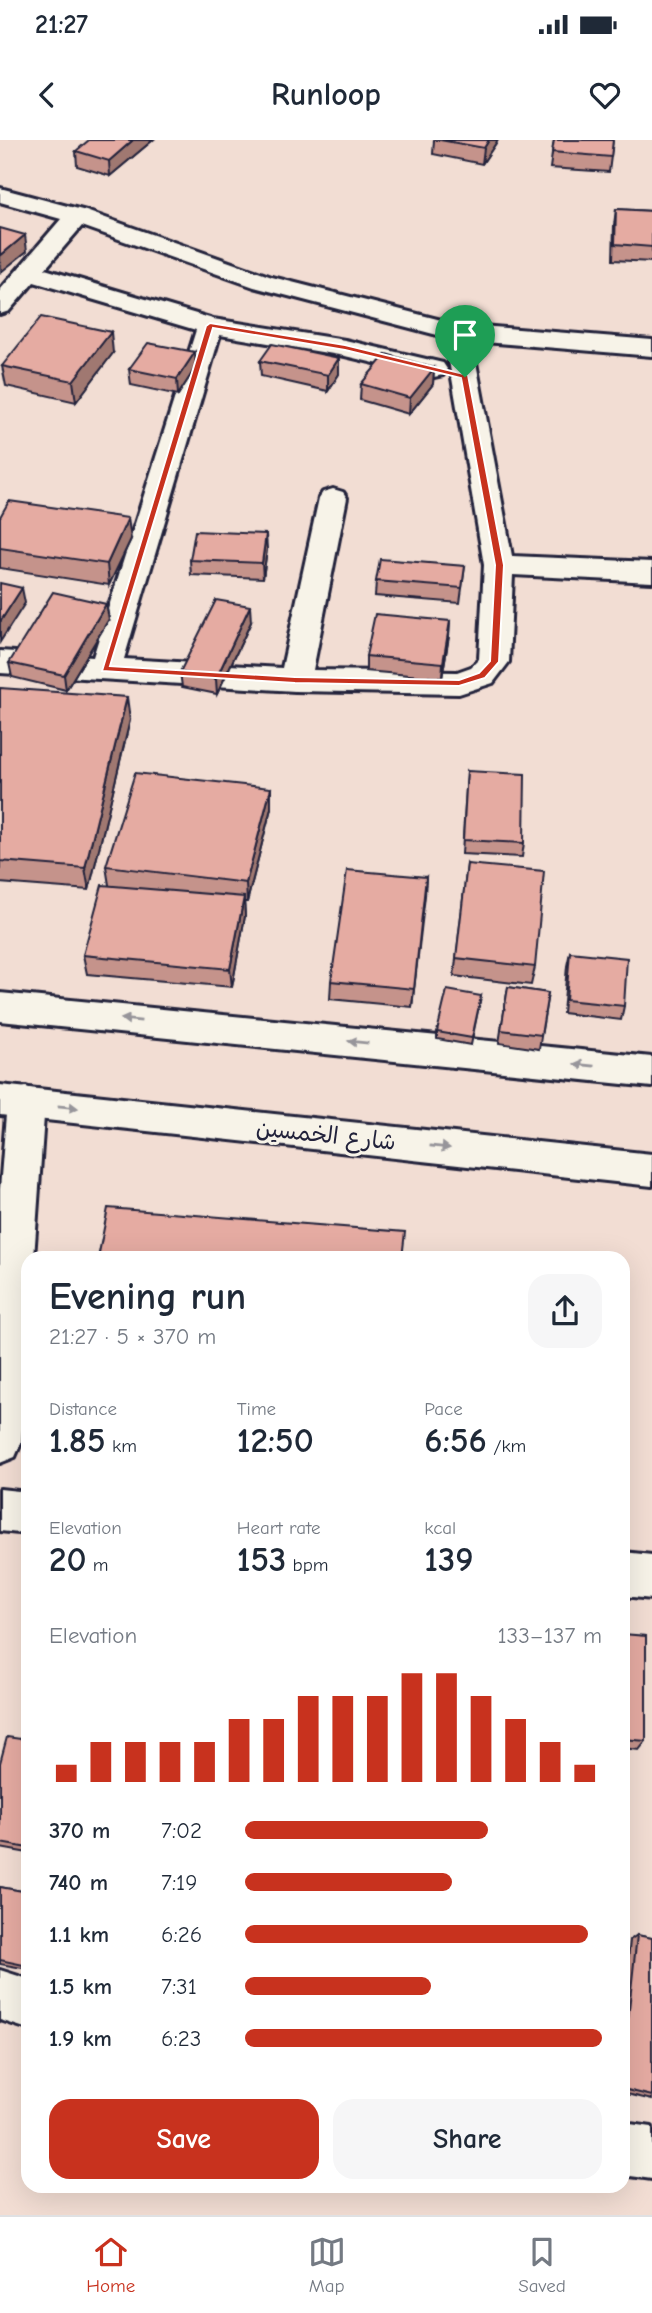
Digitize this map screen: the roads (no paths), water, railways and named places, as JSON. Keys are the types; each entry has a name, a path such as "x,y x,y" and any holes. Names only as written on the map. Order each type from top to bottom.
{"street":[{"path":"0,195 77,216 263,282 457,332 652,348"},
{"path":"0,306 77,216"},
{"path":"28,272 210,326 345,348 465,377"},
{"path":"105,669 210,326"},
{"path":"0,662 295,680 459,683 482,676 494,662 499,565 457,332"},
{"path":"295,680 333,498"},
{"path":"499,565 652,572"},
{"path":"0,1007 652,1072"},
{"path":"0,1443 13,1101"},
{"name":"شارع الخمسين","path":"13,1101 652,1170"},
{"path":"0,1510 21,1512"},
{"path":"630,1575 652,1577"},
{"path":"0,1995 21,2002"},
{"path":"630,2150 652,2153"}]}
